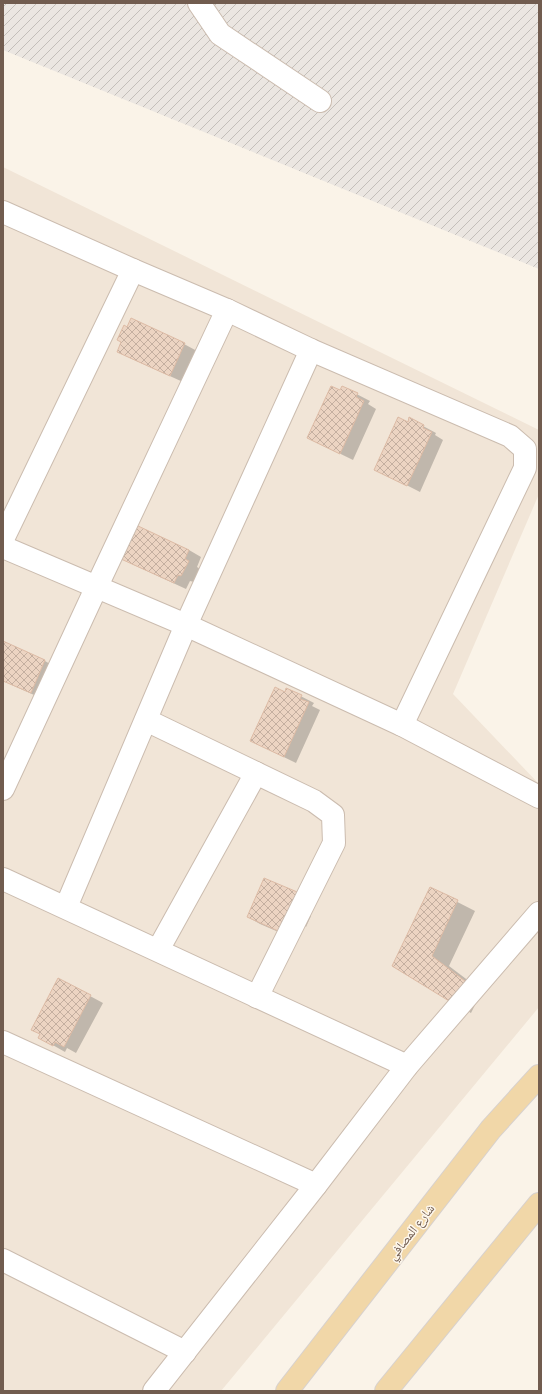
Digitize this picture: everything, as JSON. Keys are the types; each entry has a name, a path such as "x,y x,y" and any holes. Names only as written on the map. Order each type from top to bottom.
{"main road":[{"name":"شارع المصافي","path":"287,1391 491,1129 539,1076"},
{"path":"386,1391 539,1204"}],"street":[{"path":"199,3 220,34 320,100"},
{"path":"3,212 227,310 311,350 510,436 525,449 525,468 402,725"},
{"path":"3,539 133,270"},
{"path":"3,789 227,310"},
{"path":"66,907 186,625 311,350"},
{"path":"3,547 186,625 402,725 539,797"},
{"path":"146,720 314,801 333,815 334,843 257,997"},
{"path":"158,950 256,773"},
{"path":"3,878 407,1066"},
{"path":"154,1391 316,1185 407,1066 539,913"},
{"path":"3,1042 316,1185"},
{"path":"3,1260 185,1352"}],"shaded area":[{"path":"3,3 539,3 539,269 3,50"},
{"path":"3,167 539,430 539,494 453,694 539,784 539,1007 221,1391 3,1391"}],"building":[{"path":"131,318 185,343 170,376 117,352 121,342 117,340 124,325 127,327"},
{"path":"331,386 340,390 342,386 358,393 356,397 364,401 340,454 307,438"},
{"path":"398,417 408,422 409,417 424,425 423,428 432,432 407,486 374,470"},
{"path":"136,525 189,550 185,559 189,561 181,576 178,575 174,583 121,559"},
{"path":"3,641 45,660 31,693 3,681"},
{"path":"275,687 285,692 286,688 302,695 300,699 309,702 284,757 250,741"},
{"path":"264,878 302,894 285,934 247,917"},
{"path":"430,887 458,900 432,956 465,981 454,1004 392,966"},
{"path":"58,978 91,995 64,1047 55,1042 53,1046 38,1038 40,1034 31,1030"}]}
